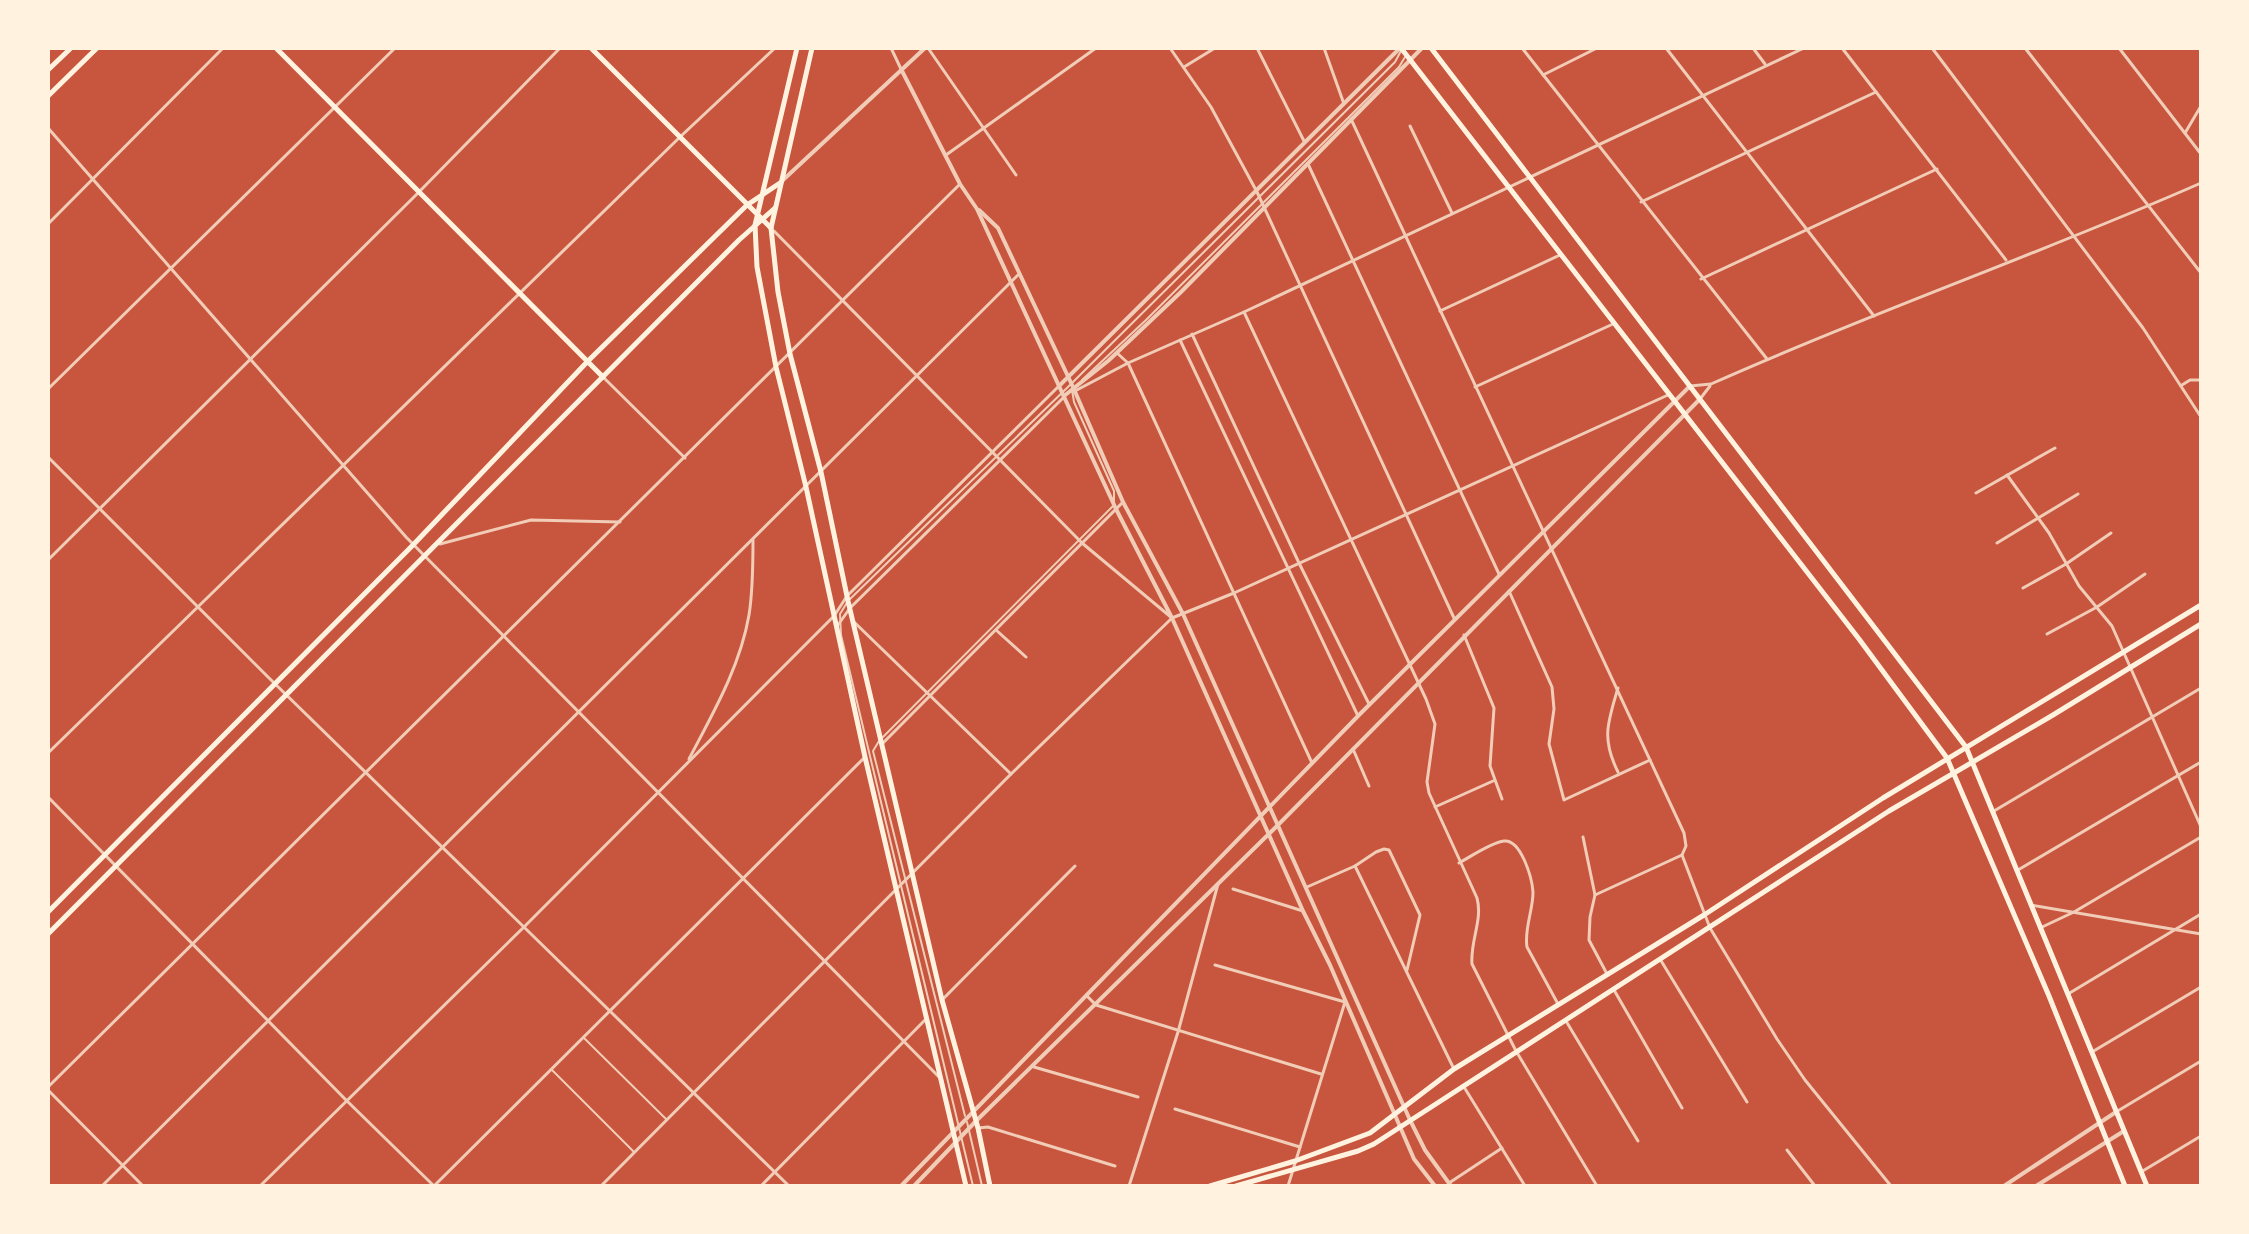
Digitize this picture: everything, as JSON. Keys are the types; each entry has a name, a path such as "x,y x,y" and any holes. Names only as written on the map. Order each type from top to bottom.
{"main road":[{"path":"48,70 71,48"},
{"path":"48,96 97,48"},
{"path":"276,48 603,377"},
{"path":"591,48 771,228"},
{"path":"48,934 755,225 797,48"},
{"path":"812,48 771,228 772,254 790,354 821,472 942,1000 977,1124 990,1186"},
{"path":"1431,48 1966,747 2147,1186"},
{"path":"1404,51 1947,758 2125,1186"},
{"path":"48,912 276,685 588,361 747,205 780,183"},
{"path":"759,217 775,208"},
{"path":"755,225 757,267 776,367 838,625 925,1020 966,1186"},
{"path":"1210,1186 1364,1137 1396,1116 1454,1069 1704,915 1817,839 1947,758 2201,605"},
{"path":"1236,1186 1358,1151 1400,1127 1889,811 2201,624"}],"street":[{"path":"48,224 223,48"},
{"path":"48,389 395,48"},
{"path":"48,560 560,48"},
{"path":"48,753 775,48"},
{"path":"891,48 960,184 977,209 1115,507 1172,618 1414,1159 1435,1186"},
{"path":"780,183 926,48 1016,175"},
{"path":"946,155 1096,48"},
{"path":"1170,48 1226,132 1264,206 1454,618"},
{"path":"1184,67 1215,48"},
{"path":"1257,48 1305,143"},
{"path":"1324,48 1344,104"},
{"path":"260,1186 834,616 998,458 1062,393 1068,377 1258,195 1344,104 1404,51 1422,48"},
{"path":"1522,48 1767,359"},
{"path":"1542,75 1597,48"},
{"path":"1666,48 1874,316"},
{"path":"1753,48 1766,66"},
{"path":"838,625 849,602 993,453 1062,393 1244,312 1804,48"},
{"path":"1842,48 2007,261"},
{"path":"1932,48 2076,237 2201,417"},
{"path":"2025,48 2201,273"},
{"path":"2119,48 2201,154"},
{"path":"1073,389 1117,353 1308,164 1351,119 1404,51"},
{"path":"1641,202 1876,92"},
{"path":"2185,133 2201,106"},
{"path":"1351,119 1686,839 1682,855 1710,928 1801,1074 1891,1186"},
{"path":"1410,126 1452,213"},
{"path":"48,128 413,545 939,1077"},
{"path":"1308,164 1499,574"},
{"path":"1701,279 1937,169"},
{"path":"901,1186 1369,704 1690,386 1711,384 2007,261 2076,237 2201,183"},
{"path":"143,1186 48,1088 960,184"},
{"path":"977,209 998,228 1123,502 1183,614 1425,1150 1450,1184 1502,1148"},
{"path":"771,228 1081,542 1172,618"},
{"path":"1439,311 1560,255"},
{"path":"102,1186 1018,275"},
{"path":"1244,312 1435,724 1427,782 1434,807 1480,908 1471,950 1472,964 1516,1051 1597,1186"},
{"path":"1474,387 1613,324"},
{"path":"1192,334 1369,704"},
{"path":"1180,340 1358,716"},
{"path":"1117,353 1128,363 1312,763"},
{"path":"603,377 685,458"},
{"path":"2181,385 2190,380 2201,380"},
{"path":"914,1186 1278,825 1550,547 1700,399 1711,384"},
{"path":"601,1186 1011,774 1172,618 1234,593 1668,395"},
{"path":"1976,493 2055,448"},
{"path":"48,457 197,608 789,1186"},
{"path":"2007,475 2039,519 2079,586 2112,626 2201,827"},
{"path":"1997,543 2078,494"},
{"path":"881,742 1123,502"},
{"path":"436,545 531,520 620,522"},
{"path":"2023,588 2066,564 2111,533"},
{"path":"687,763 721,699 740,650 752,587 753,540"},
{"path":"2047,634 2097,607 2145,574"},
{"path":"1508,590 1552,687 1554,709 1549,744 1564,800 1650,760"},
{"path":"853,621 1011,774"},
{"path":"995,630 1026,657"},
{"path":"1464,635 1494,708 1490,766 1502,799"},
{"path":"1618,688 1606,742 1619,774"},
{"path":"1994,811 2201,688"},
{"path":"1353,749 1369,786"},
{"path":"48,797 434,1186 865,757"},
{"path":"2017,871 2201,762"},
{"path":"1434,807 1493,781"},
{"path":"1583,837 1595,895 1589,940 1607,974"},
{"path":"2040,928 2074,912 2201,837"},
{"path":"1459,863 1502,841 1511,842 1518,848 1533,892 1525,939 1527,947 1558,1004"},
{"path":"1307,887 1355,866 1376,852 1389,850 1420,915 1407,970"},
{"path":"1595,895 1682,855"},
{"path":"942,1000 1075,866"},
{"path":"1355,866 1454,1069"},
{"path":"1129,1186 1178,1032 1218,884"},
{"path":"1233,889 1303,911"},
{"path":"2030,905 2201,934"},
{"path":"2068,994 2201,914"},
{"path":"1660,959 1747,1102"},
{"path":"1215,965 1345,1002"},
{"path":"2092,1052 2201,987"},
{"path":"1613,989 1682,1108"},
{"path":"1086,996 1096,1005 1321,1074"},
{"path":"1288,1186 1345,1002"},
{"path":"761,1186 925,1020"},
{"path":"1565,1020 1638,1141"},
{"path":"2004,1186 2099,1122 2201,1061"},
{"path":"1034,1067 1138,1097"},
{"path":"1463,1085 1525,1186"},
{"path":"1175,1109 1300,1147"},
{"path":"977,1124 1115,1166"},
{"path":"2036,1186 2124,1131"},
{"path":"2141,1172 2201,1136"},
{"path":"1787,1150 1815,1186"},
{"path":"2047,1179 2049,1186"}],"lane":[{"path":"1073,389 1258,195 1404,51"},
{"path":"1073,389 1264,206 1399,67 1404,51"},
{"path":"1073,389 1114,491 1115,507"},
{"path":"929,694 1081,542"},
{"path":"838,625 898,888 973,1186"},
{"path":"881,742 873,754 982,1186"},
{"path":"584,1038 667,1121"},
{"path":"552,1070 635,1153"}]}
